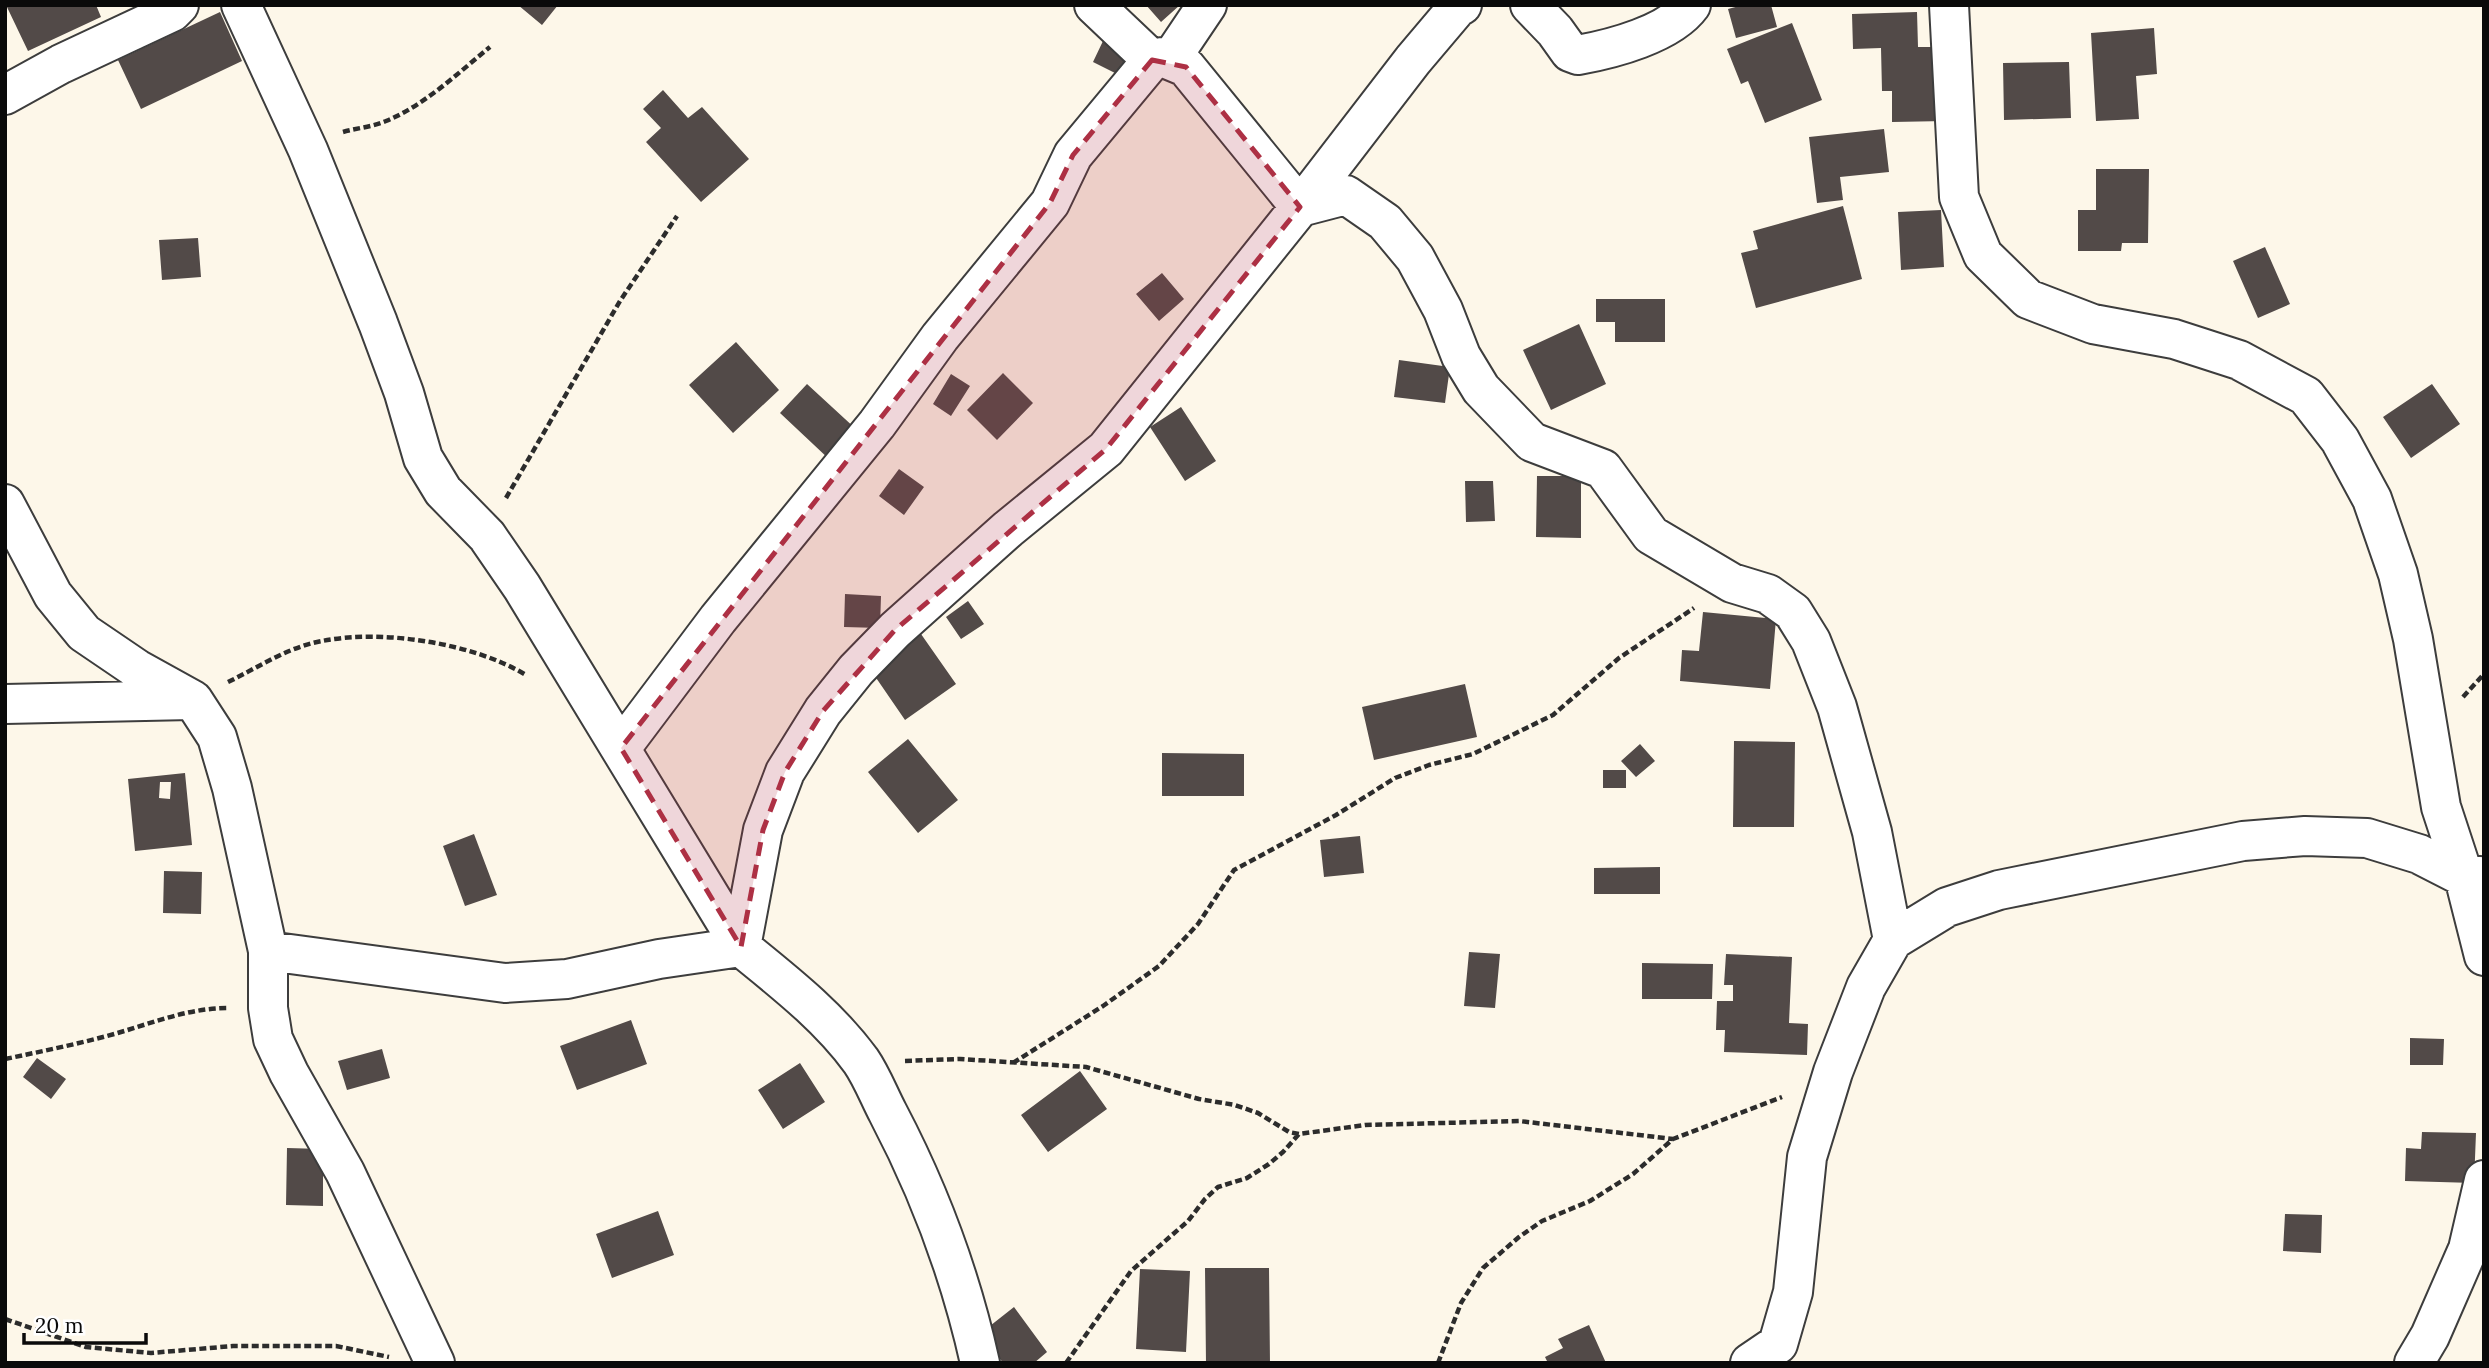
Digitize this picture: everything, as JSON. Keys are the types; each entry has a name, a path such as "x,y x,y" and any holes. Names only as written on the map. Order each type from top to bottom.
{"street":[{"path":"5,94 61,64 172,12 179,5"},
{"path":"241,5 308,150 378,323 404,393 423,458 443,491 487,536 523,586 741,947 792,988 841,1036 863,1063 914,1163 968,1310 980,1363"},
{"path":"1094,5 1161,60 1186,67 1300,206"},
{"path":"621,748 718,619 877,424 940,337 1050,203 1073,155 1161,60 1207,5"},
{"path":"741,947 763,830 785,772 823,711 856,670 895,629 1008,529 1106,449 1413,60 1462,5"},
{"path":"1530,5 1555,31 1570,52 1578,55 1637,41 1668,24 1691,5"},
{"path":"1949,5 1959,197 1983,255 2028,299 2093,324 2174,339 2239,360 2306,396 2340,440 2372,499 2398,574 2413,639 2441,807 2474,876 2484,956"},
{"path":"1300,206 1346,195 1385,222 1415,258 1443,310 1461,356 1482,389 1532,442 1603,469 1651,534 1732,583 1768,594 1793,612 1811,641 1837,707 1872,832 1893,940"},
{"path":"5,504 53,595 84,633 137,669 193,700 217,737 232,788 268,951 268,1008 273,1040 345,1172 435,1362"},
{"path":"5,704 193,700"},
{"path":"1772,1357 1793,1292 1807,1157 1833,1072 1866,987 1893,940 1947,907 1999,890 2243,841 2305,836 2367,838 2419,854 2474,876"},
{"path":"268,951 505,984 567,979 659,959 741,947"},
{"path":"2414,1363 2430,1336 2468,1249 2484,1180"}],"path":[{"path":"308,150 323,140 345,131 386,121 409,108 440,88 489,47"},
{"path":"487,536 513,482 620,302 677,216"},
{"path":"1013,1063 1103,1006 1159,966 1198,925 1234,870 1336,815 1395,778 1429,765 1473,754 1553,715 1619,657 1732,583"},
{"path":"193,700 290,651 321,641 355,637 435,643 506,663 537,682"},
{"path":"5,1059 108,1036 202,1008 268,1008"},
{"path":"863,1063 960,1059 1086,1067 1199,1099 1236,1105 1298,1134 1365,1125 1519,1121 1673,1139"},
{"path":"1438,1363 1461,1303 1483,1268 1542,1222 1590,1201 1633,1174 1673,1139 1792,1094 1833,1072"},
{"path":"1066,1363 1131,1271 1188,1221 1218,1187 1247,1178 1269,1164 1298,1134"},
{"path":"5,1319 86,1347 151,1353 233,1346 336,1346 396,1359 435,1362"}],"highlighted area":[{"path":"1152,60 1186,67 1300,207 1106,449 895,630 823,711 785,772 763,830 741,947 621,748 1050,203 1073,155"}],"building":[{"path":"6,5 96,5 101,17 28,51"},
{"path":"518,5 558,5 542,25"},
{"path":"1146,5 1180,5 1161,22"},
{"path":"1743,5 1771,5 1777,27 1736,38 1728,9"},
{"path":"220,12 242,61 141,109 118,60"},
{"path":"1917,12 1918,47 1944,47 1946,121 1892,122 1892,91 1882,91 1881,48 1853,49 1852,14"},
{"path":"1792,23 1822,100 1765,123 1748,81 1741,84 1727,49"},
{"path":"2154,28 2157,74 2136,76 2139,119 2096,121 2091,33"},
{"path":"1103,41 1137,59 1127,79 1093,62"},
{"path":"2069,62 2071,118 2004,120 2003,63"},
{"path":"663,90 688,118 702,107 749,159 701,202 646,142 661,128 643,109"},
{"path":"1884,129 1889,172 1840,177 1843,200 1817,203 1809,137"},
{"path":"2096,169 2149,169 2148,243 2122,243 2121,251 2078,251 2078,210 2096,210"},
{"path":"1843,206 1862,279 1756,308 1741,253 1758,249 1753,231"},
{"path":"1941,210 1944,267 1901,270 1898,212"},
{"path":"198,238 201,277 162,280 159,240"},
{"path":"2265,247 2290,304 2258,318 2233,261"},
{"path":"1162,273 1184,299 1159,321 1136,294"},
{"path":"1596,299 1665,299 1665,342 1615,342 1615,322 1596,322"},
{"path":"1579,324 1606,384 1551,410 1523,350"},
{"path":"736,342 779,390 733,433 689,385"},
{"path":"1399,360 1450,367 1445,403 1394,397"},
{"path":"1003,373 1033,403 997,440 967,410"},
{"path":"951,374 970,386 951,416 933,404"},
{"path":"807,384 857,430 830,460 780,413"},
{"path":"2432,384 2460,424 2411,458 2383,417"},
{"path":"1181,407 1216,461 1185,481 1150,427"},
{"path":"899,469 924,487 904,515 879,496"},
{"path":"1537,476 1581,476 1581,538 1536,537"},
{"path":"1465,481 1493,481 1495,521 1466,522"},
{"path":"845,594 881,596 880,628 844,627"},
{"path":"968,601 984,624 961,639 946,617"},
{"path":"1703,612 1776,619 1770,689 1680,681 1682,650 1699,651"},
{"path":"921,634 956,684 905,720 870,669"},
{"path":"1465,684 1477,737 1374,760 1362,707"},
{"path":"908,739 958,800 918,833 868,772"},
{"path":"1734,741 1795,742 1794,827 1733,827"},
{"path":"1640,744 1655,761 1636,777 1621,761"},
{"path":"1162,753 1244,754 1244,796 1162,796"},
{"path":"1603,770 1626,770 1626,788 1603,788"},
{"path":"185,773 192,845 135,851 128,779","holes":["160,782 171,782 170,799 159,798"]},
{"path":"474,834 497,895 465,906 443,846"},
{"path":"1360,836 1364,873 1324,877 1320,840"},
{"path":"1660,867 1660,894 1594,894 1594,868"},
{"path":"164,871 202,872 201,914 163,913"},
{"path":"1469,952 1500,954 1495,1008 1464,1006"},
{"path":"1726,954 1792,957 1789,1023 1808,1024 1807,1055 1724,1052 1725,1030 1716,1030 1717,1001 1733,1001 1733,985 1724,985"},
{"path":"1642,963 1713,964 1712,999 1642,999"},
{"path":"631,1020 647,1064 577,1090 560,1046"},
{"path":"2410,1038 2444,1039 2443,1065 2410,1065"},
{"path":"382,1049 390,1078 347,1090 338,1061"},
{"path":"37,1058 66,1079 51,1099 23,1077"},
{"path":"800,1063 825,1102 783,1129 758,1090"},
{"path":"1080,1071 1107,1109 1048,1152 1021,1115"},
{"path":"2422,1132 2476,1133 2474,1183 2405,1181 2406,1148 2421,1149"},
{"path":"287,1148 323,1149 323,1206 286,1205"},
{"path":"658,1211 674,1255 612,1278 596,1234"},
{"path":"2285,1214 2322,1215 2321,1253 2283,1251"},
{"path":"1205,1268 1269,1268 1270,1363 1206,1363"},
{"path":"1140,1269 1190,1271 1186,1352 1136,1349"},
{"path":"1014,1307 1047,1352 1034,1363 1003,1363 981,1333"},
{"path":"1589,1325 1606,1363 1548,1363 1545,1357 1563,1348 1558,1339"}]}
